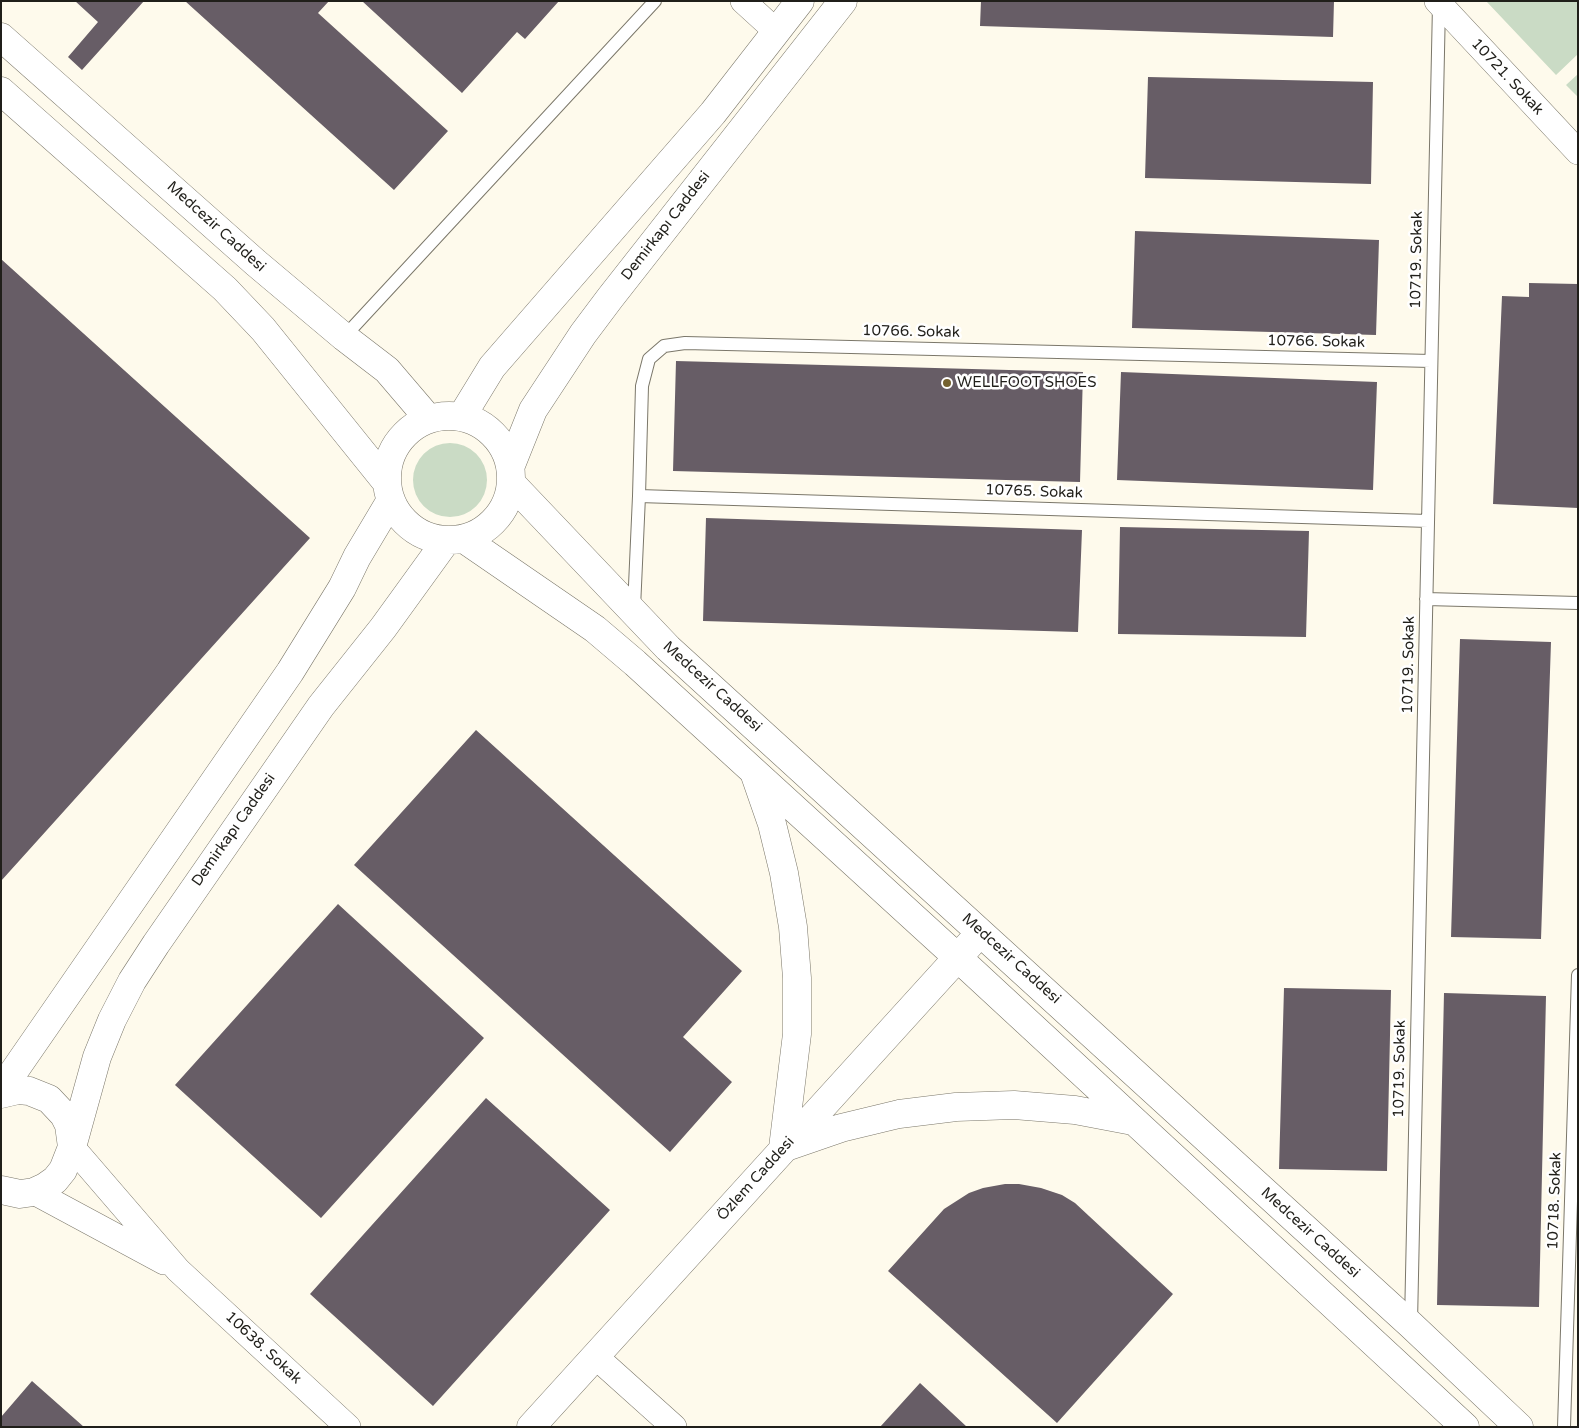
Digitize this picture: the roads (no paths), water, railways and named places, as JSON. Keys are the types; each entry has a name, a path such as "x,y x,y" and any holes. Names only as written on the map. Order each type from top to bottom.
{"street":[{"path":"743,1 777,32"},
{"path":"462,416 492,367 713,113 800,1"},
{"name":"Demirkapı Caddesi","path":"511,474 533,410 584,334 616,290 843,1"},
{"name":"10721. Sokak","path":"1438,3 1578,152"},
{"name":"Medcezir Caddesi","path":"1,37 256,263 344,337 387,370 428,418"},
{"path":"1,91 225,289 263,329 389,491 399,516 412,529 428,537 455,540 482,532 497,520 507,503 511,474 504,448 494,433 479,422 462,416 444,415 428,418 414,426 403,436 393,450 388,466 389,491 342,588 300,657 1,1090"},
{"name":"Medcezir Caddesi","path":"511,474 633,612 668,648 1411,1325 1520,1427"},
{"path":"455,540 595,629 635,663 1465,1427"},
{"name":"Demirkapı Caddesi","path":"1,1214 56,1180 64,1170 97,1057 112,1020 132,981 321,706 455,540"},
{"path":"754,772 772,824 784,873 797,978 797,1034 783,1148 841,1128 880,1118 956,1106 1014,1105 1066,1109 1133,1121"},
{"name":"Özlem Caddesi","path":"531,1427 981,932"},
{"path":"1,1094 18,1090 30,1091 49,1099 58,1106 67,1120 72,1147"},
{"name":"10638. Sokak","path":"72,1147 178,1270 348,1427"},
{"path":"1,1190 20,1194 34,1192"},
{"name":"10638. Sokak","path":"34,1192 178,1270"},
{"path":"596,1357 674,1427"}],"lane":[{"path":"344,337 655,1"},
{"name":"10719. Sokak","path":"1411,1325 1438,3"},
{"name":"10766. Sokak","path":"633,612 642,386 649,359 664,346 686,342 1432,361"},
{"name":"10765. Sokak","path":"639,496 1428,521"},
{"path":"1426,599 1578,603"},
{"name":"10718. Sokak","path":"1564,1427 1578,975"}],"place":[{"name":"WELLFOOT SHOES","path":"947,383"}]}
